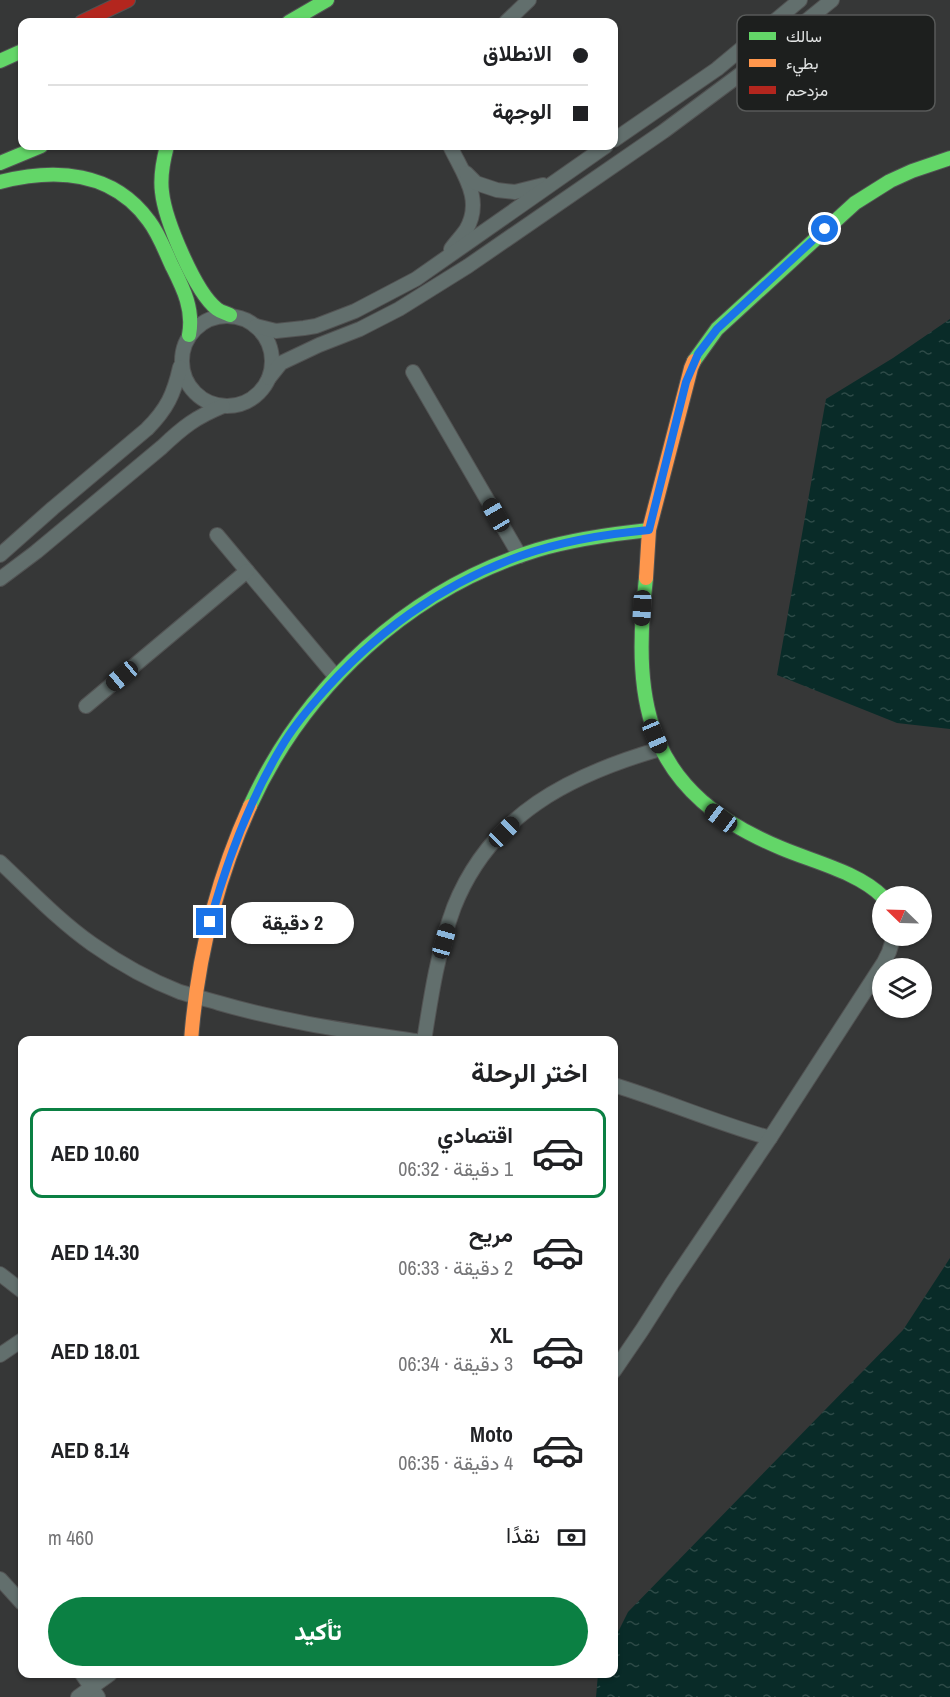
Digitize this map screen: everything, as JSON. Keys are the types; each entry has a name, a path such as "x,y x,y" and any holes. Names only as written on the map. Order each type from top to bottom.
{"main road":[{"path":"90,18 128,0"},
{"path":"295,18 327,0"},
{"path":"319,18 342,0"},
{"path":"0,61 18,53"},
{"path":"0,163 31,150"},
{"path":"166,150 162,167 162,193 167,217 193,274 204,292 214,307 230,315"},
{"path":"872,887 763,840 721,818 685,786 660,748 647,710 641,653 642,608 649,554 649,530 686,382 706,341 855,203 890,181 950,158"},
{"path":"0,182 19,176 81,176 118,190 135,204 148,220 162,246 193,320 189,335"},
{"path":"192,1036 210,922 230,857 253,801 283,744 336,677 373,641 411,612 459,583 519,556 595,536 649,530"}],"street":[{"path":"510,18 529,0"},
{"path":"782,15 800,0"},
{"path":"814,15 832,0"},
{"path":"618,137 717,69 737,52"},
{"path":"0,579 36,552 195,419 223,406 242,403 250,399 264,386 281,363 360,329 399,309 468,266 664,131 737,78"},
{"path":"443,259 466,229 473,211 472,191 452,150"},
{"path":"0,555 159,417 176,387 189,335 203,322 230,315 240,317 256,326 276,331 316,326 355,311 416,279 600,150"},
{"path":"460,167 476,183 497,190 514,192 551,184"},
{"path":"256,326 271,350 272,359 268,378"},
{"path":"182,362 186,381 191,388 205,401 223,406"},
{"path":"413,372 519,556"},
{"path":"217,535 336,677"},
{"path":"86,706 247,571"},
{"path":"425,1036 431,994 448,924 461,891 479,861 517,819 563,786 599,769 660,748"},
{"path":"0,862 47,908 92,943 147,977 172,989 296,1022 384,1036"},
{"path":"618,1365 770,1138 884,962 892,946"},
{"path":"618,1086 770,1138"},
{"path":"0,1274 18,1288"},
{"path":"0,1354 18,1343"},
{"path":"0,1579 18,1599"},
{"path":"84,1678 95,1692"},
{"path":"78,1697 95,1692 107,1678"}],"water":[{"path":"950,319 950,729 897,723 777,675 826,399 893,358"},
{"path":"950,1258 950,1697 596,1697 598,1678 618,1678 618,1632 628,1612 903,1330"}],"traffic: fast":[{"path":"296,18 327,0"},
{"path":"0,61 18,53"},
{"path":"0,163 31,150"},
{"path":"166,150 161,186 164,204 175,237 182,255 208,300 217,309 230,315"},
{"path":"694,361 717,329 855,203 890,181 950,158"},
{"path":"0,182 41,175 82,178 101,183 135,204 156,231 184,291 190,316 189,335"},
{"path":"250,806 273,762 300,720 331,682 366,647 405,616 446,589 490,567 537,550 593,537 649,530"},
{"path":"646,578 642,625 642,668 647,707 658,742 676,773 702,801 737,826 781,848 835,868 872,887"}],"traffic: slow":[{"path":"646,578 649,530 694,361"},
{"path":"192,1036 198,981 210,921 228,862 250,806"}],"traffic: jam":[{"path":"90,18 128,0"}],"route":[{"path":"210,922 230,857 267,772 296,724 336,677 373,641 411,612 459,583 486,570 519,556 577,540 613,533 649,530 686,382 698,354 717,329 825,229"}]}
